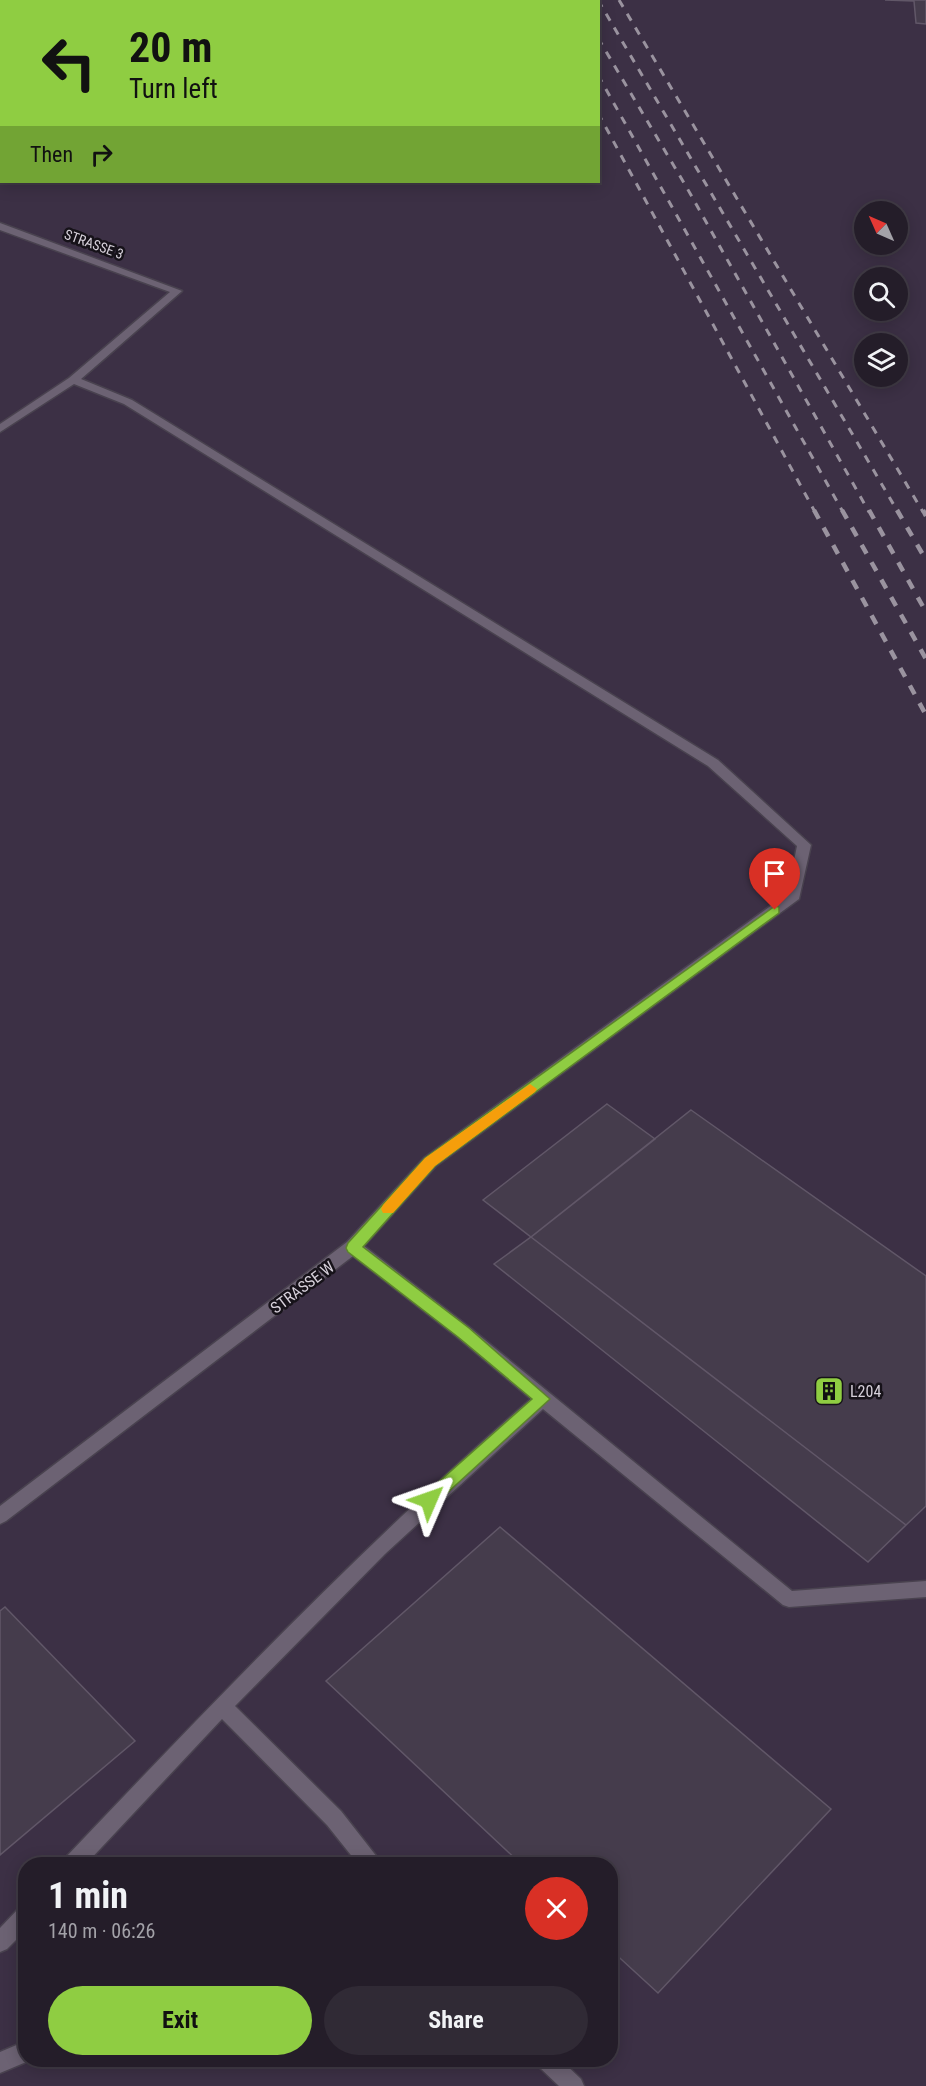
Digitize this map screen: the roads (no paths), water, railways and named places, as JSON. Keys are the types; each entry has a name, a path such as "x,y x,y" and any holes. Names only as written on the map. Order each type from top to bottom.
{"lane":[{"name":"STRASSE 3","path":"0,226 177,291 73,380"},
{"path":"0,429 73,380"},
{"name":"STRASSE W","path":"0,1515 353,1248 430,1162 794,896 804,845 713,763 128,402 73,380"},
{"path":"353,1248 463,1332 789,1599 926,1589"},
{"path":"80,1857 330,1594 462,1468 543,1399"},
{"path":"222,1706 334,1818 365,1857"},
{"path":"0,1942 18,1923"},
{"path":"0,2063 18,2054"},
{"path":"554,2067 574,2086"}],"railway":[{"path":"619,0 923,512"},
{"path":"600,3 898,512"},
{"path":"600,41 687,188 869,512"},
{"path":"600,79 843,512"},
{"path":"600,117 815,512"},
{"path":"814,510 926,715"},
{"path":"842,510 926,659"},
{"path":"869,510 926,612"},
{"path":"897,510 926,560"},
{"path":"923,510 926,516"}],"place":[{"name":"L204","path":"829,1391"}]}
